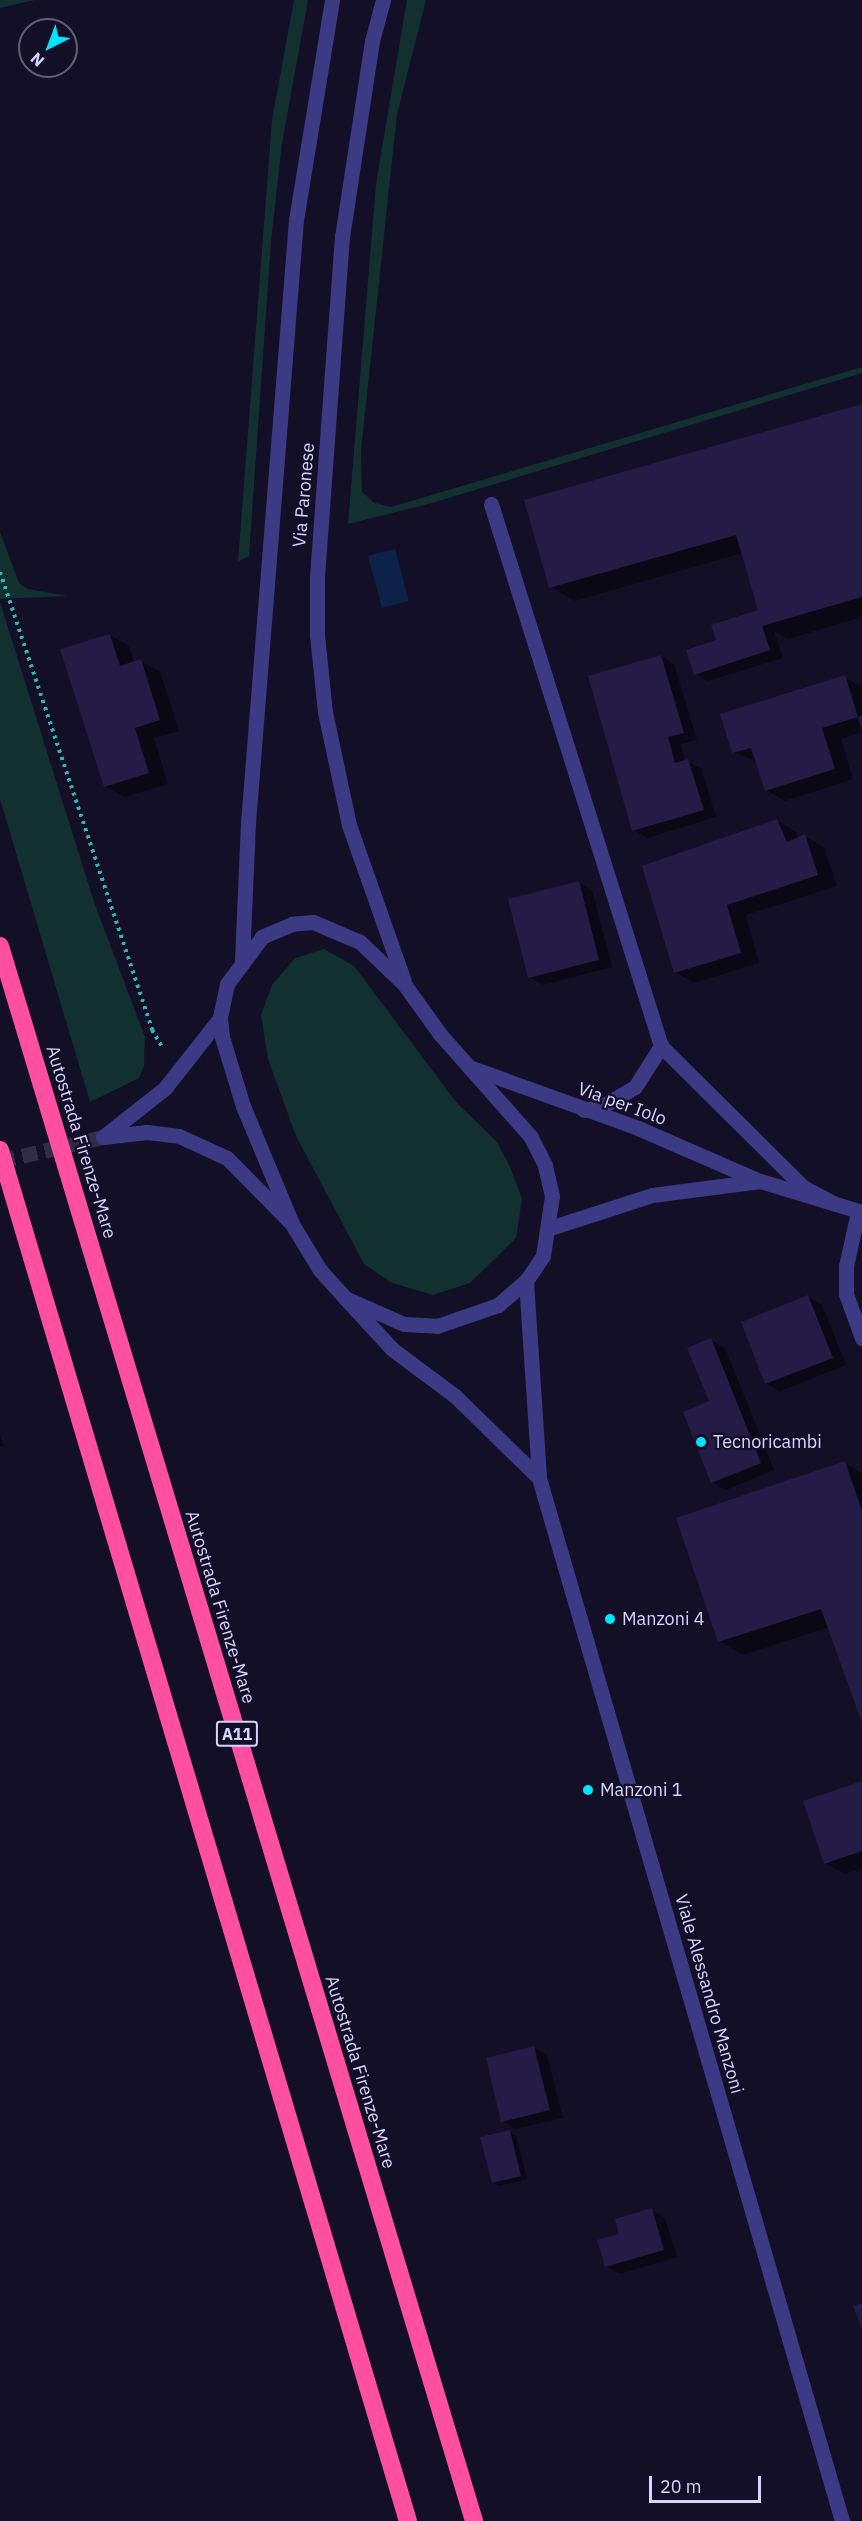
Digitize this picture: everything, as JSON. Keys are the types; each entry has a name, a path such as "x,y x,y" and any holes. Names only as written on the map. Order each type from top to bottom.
{"highway":[{"name":"Autostrada Firenze-Mare","path":"0,946 474,2521"},
{"path":"0,1150 408,2521"}],"street":[{"name":"Via Paronese","path":"242,960 248,823 296,220 306,140 332,0"},
{"name":"Via Paronese","path":"383,0 372,41 342,236 317,577 317,635 325,712 350,825 405,984"},
{"path":"491,504 662,1046 803,1187 833,1203"},
{"path":"345,1298 404,1324 437,1326 498,1305 526,1281 543,1256 550,1228 552,1196 546,1165 507,1106 469,1067 405,984 360,942 314,922 292,924 262,937 242,960 227,984 220,1018 226,1056 243,1106 292,1224 320,1270 345,1298 392,1349 455,1396 539,1478"},
{"path":"220,1018 158,1094 103,1137 147,1132 189,1140 227,1158 292,1224"},
{"path":"581,1110 603,1106 635,1087 662,1046"},
{"name":"Via per Iolo","path":"469,1067 581,1110 638,1128 760,1181 860,1212"},
{"name":"Via per Iolo","path":"550,1228 652,1196 760,1181"},
{"path":"860,1212 846,1266 846,1294 862,1338"},
{"name":"Viale Alessandro Manzoni","path":"526,1281 539,1478 842,2521"}],"path":[{"path":"0,572 152,1030 177,1072"}],"green space":[{"path":"0,0 35,0 0,8"},
{"path":"294,0 308,0 282,143 271,242 249,556 238,562 272,120"},
{"path":"407,0 426,0 397,114 361,451 362,492 375,503 391,507 862,367 862,373 432,503 348,524 376,184"},
{"path":"0,532 19,583 28,589 68,596 0,599"},
{"path":"0,602 94,902 145,1037 144,1066 139,1078 90,1102 0,799"},
{"path":"324,949 354,966 456,1102 497,1142 510,1167 522,1199 516,1238 470,1283 433,1295 392,1283 364,1264 296,1136 268,1059 261,1015 272,985 295,958"}],"water":[{"path":"395,549 409,601 382,608 368,556"}],"building":[{"path":"862,404 862,597 762,626 770,650 694,675 686,650 716,640 711,625 758,610 736,535 549,588 524,500"},
{"path":"110,634 120,666 141,659 160,720 135,728 149,773 104,787 60,649"},
{"path":"661,655 684,733 668,737 675,763 688,759 704,810 632,831 588,676"},
{"path":"845,675 858,717 822,728 835,769 765,791 751,748 732,753 720,714"},
{"path":"862,715 862,731 858,717"},
{"path":"777,819 787,842 805,834 818,875 727,905 741,953 674,973 642,866"},
{"path":"579,881 599,960 528,978 508,899"},
{"path":"808,1295 833,1358 765,1384 741,1322"},
{"path":"711,1338 761,1463 711,1483 683,1412 709,1401 687,1348"},
{"path":"845,1461 862,1511 862,1723 821,1609 718,1642 676,1518"},
{"path":"862,1781 862,1851 824,1864 803,1801"},
{"path":"534,2046 550,2110 501,2122 486,2058"},
{"path":"510,2130 521,2176 492,2183 480,2137"},
{"path":"652,2208 664,2250 605,2267 597,2240 619,2234 615,2219"},
{"path":"862,2303 862,2329 853,2306"}],"tunnel":[{"path":"0,1161 103,1137"}],"place":[{"name":"Tecnoricambi","path":"701,1442"},
{"name":"Manzoni 4","path":"610,1619"},
{"name":"Manzoni 1","path":"588,1790"}]}
